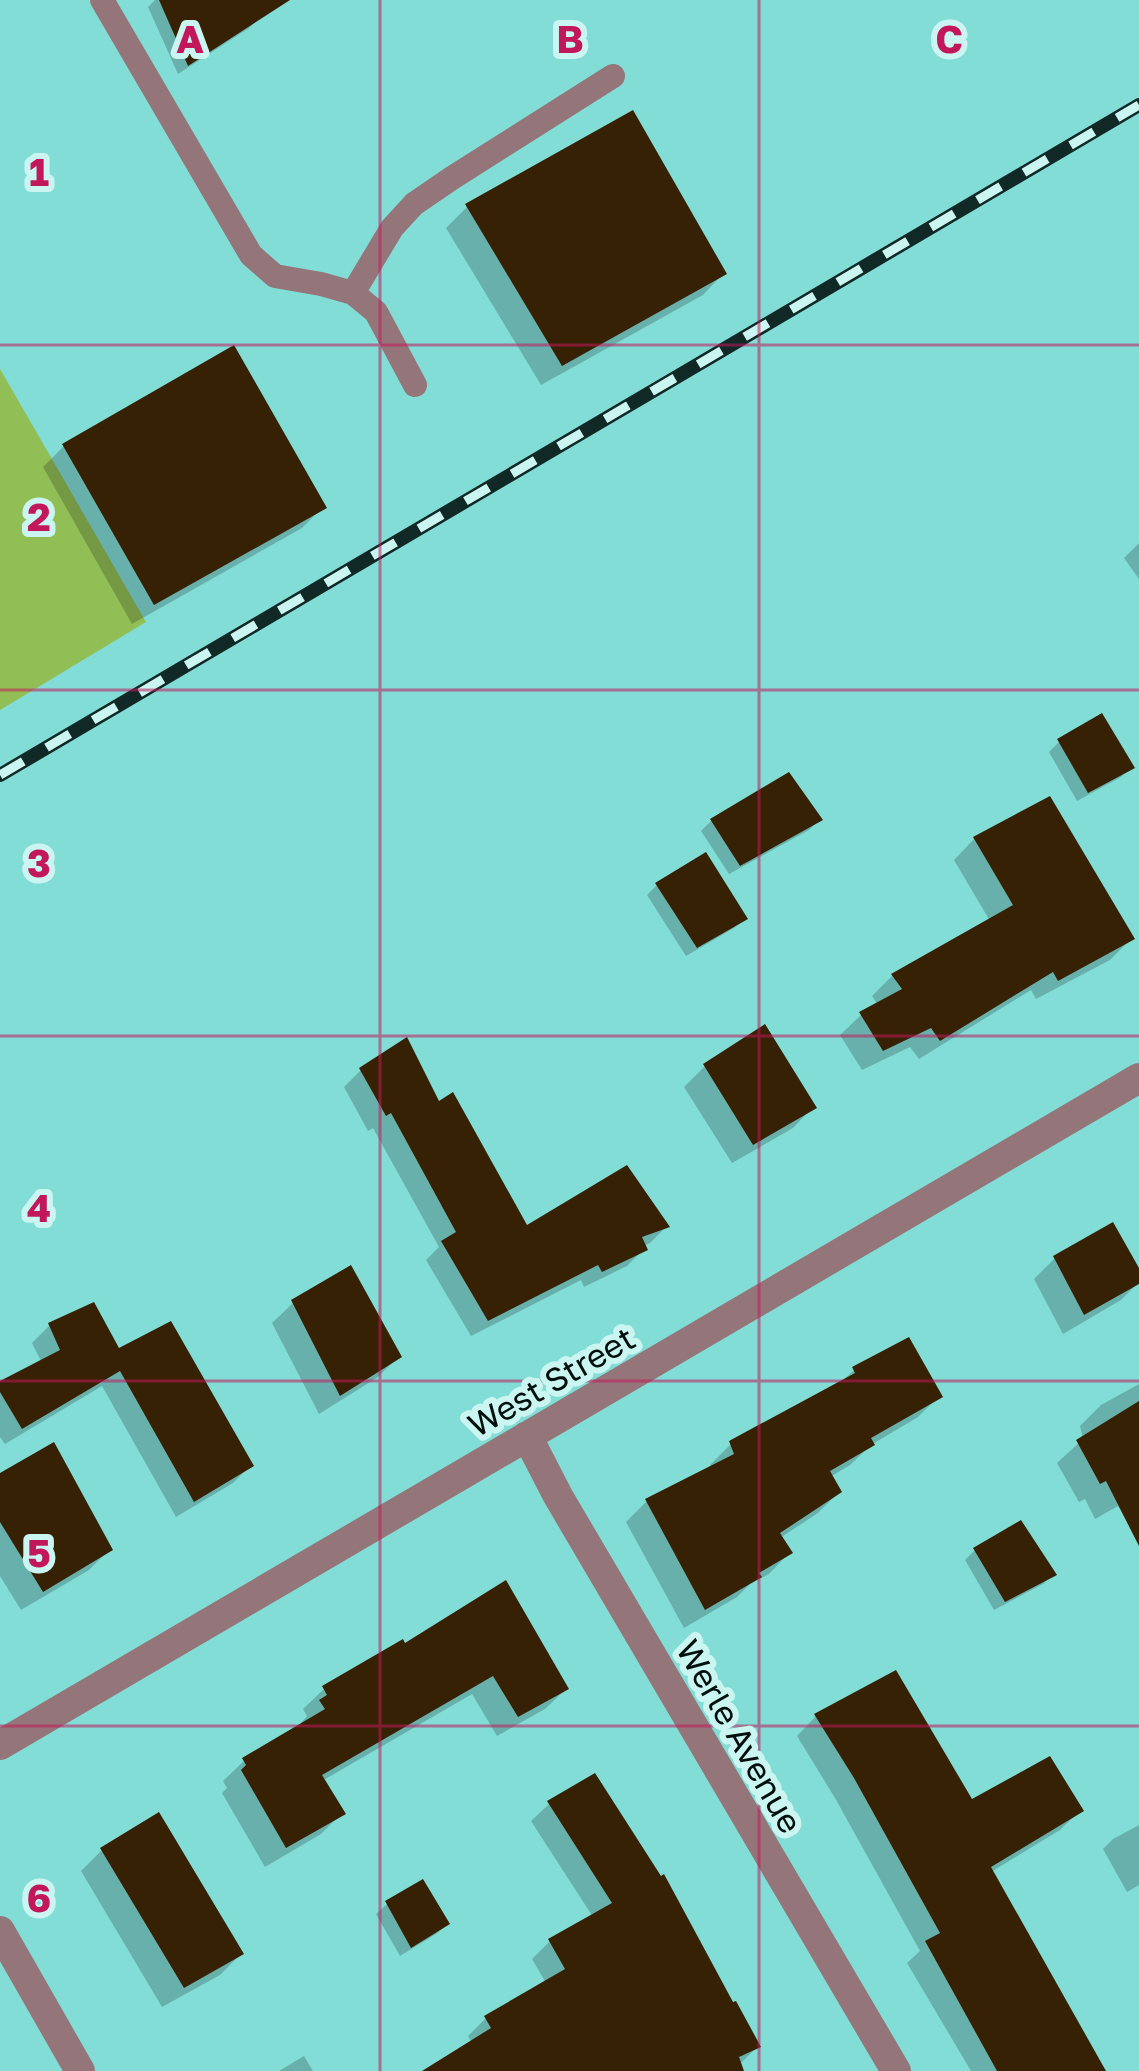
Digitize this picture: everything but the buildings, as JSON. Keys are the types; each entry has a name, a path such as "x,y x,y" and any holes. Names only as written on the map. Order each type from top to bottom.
{"street":[{"name":"West Street","path":"0,1743 1139,1078"},
{"name":"Werle Avenue","path":"527,1436 896,2071"},
{"path":"0,1931 80,2071"}],"lane":[{"path":"102,0 251,255 275,276 353,292 376,312 415,385"},
{"path":"353,292 392,228 415,205 613,76"}],"green space":[{"path":"0,369 146,622 0,710"}],"railway":[{"path":"0,775 1139,105"}]}
